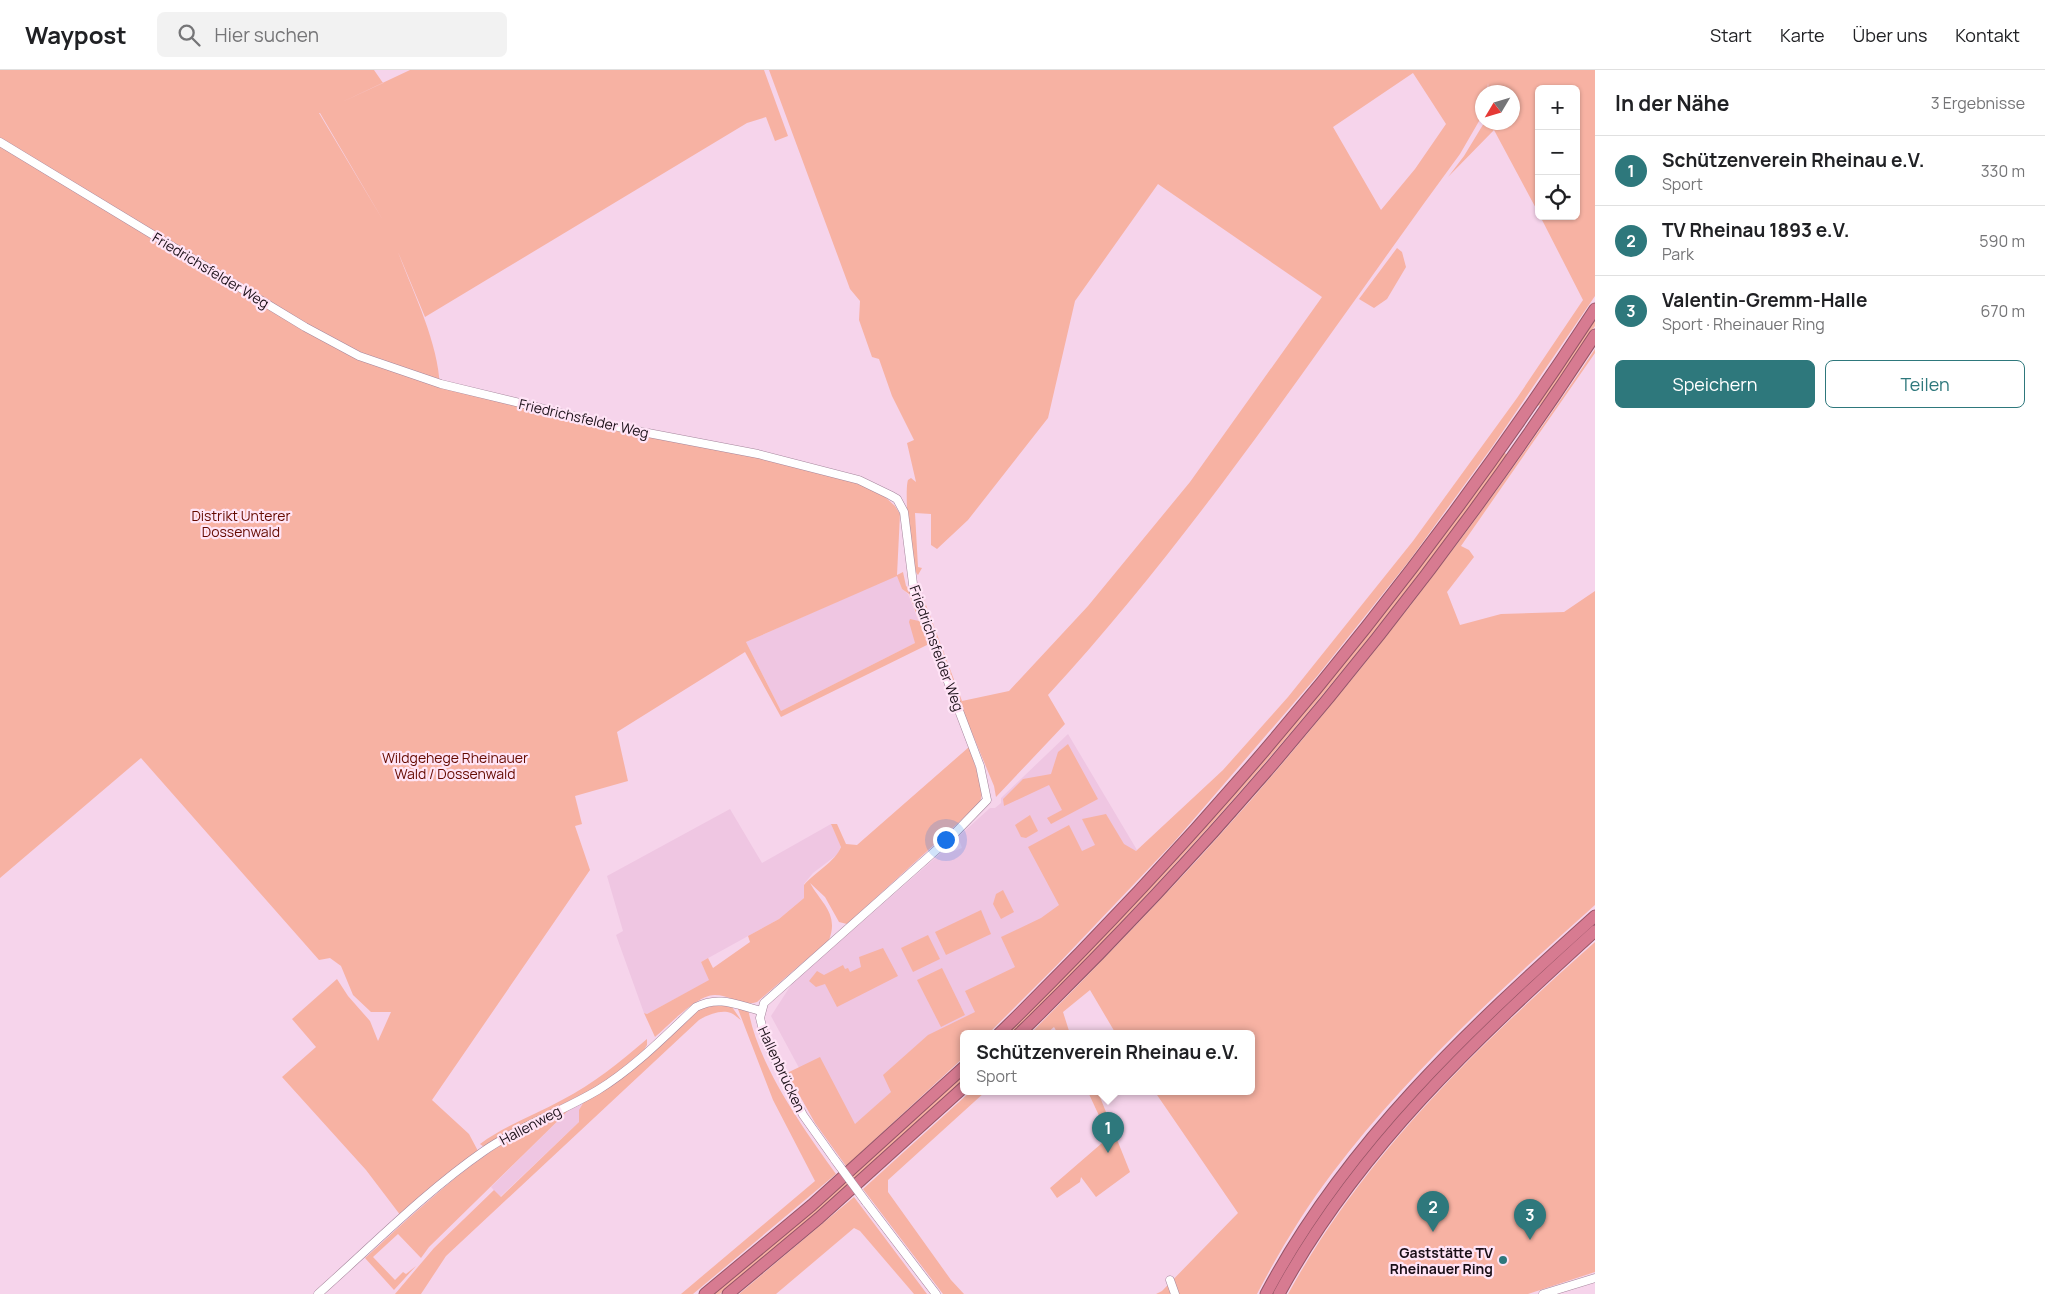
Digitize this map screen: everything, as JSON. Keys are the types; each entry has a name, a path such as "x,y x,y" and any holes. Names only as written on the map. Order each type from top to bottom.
{"highway":[{"path":"1002,1030 1151,879 1318,688 1388,600 1473,486 1595,309"},
{"path":"1023,1030 1174,875 1327,698 1406,599 1479,502 1595,335"},
{"path":"1266,1294 1316,1209 1386,1119 1474,1026 1595,916"},
{"path":"1279,1294 1336,1201 1393,1129 1481,1037 1595,932"},
{"path":"705,1294 812,1205 960,1071"},
{"path":"728,1294 819,1218 960,1091"}],"street":[{"name":"Friedrichsfelder Weg","path":"0,142 305,327 359,356 441,384 626,430 758,454 859,480 890,495 901,506 905,519 912,580 917,600 980,766 987,800 980,809"},
{"name":"Hallenbrücken","path":"936,1294 803,1115 789,1090 761,1028 760,1010 769,996 980,809"},
{"name":"Hallenweg","path":"318,1294 433,1192 483,1152 504,1138 584,1097 618,1076 696,1008 705,1003 723,1000 760,1010"},
{"path":"1543,1294 1595,1278"},
{"path":"1170,1280 1175,1294"}],"shaded area":[{"path":"897,575 902,589 908,594 925,638 781,711 746,642"},
{"path":"1068,734 1137,850 848,1141 798,1066 771,1016 793,982 948,847 954,851 962,848 958,837 990,808 995,808 1001,803 1001,798"},
{"path":"730,809 762,863 831,824 841,846 838,854 813,873 804,884 804,898 779,919 701,962 710,980 647,1014 644,1013 616,935 623,931 607,876"},
{"path":"585,1100 579,1122 500,1197 491,1187 573,1106"}],"green space":[{"name":"Distrikt Unterer Dossenwald","path":"0,70 374,70 383,83 410,70 764,70 788,136 775,141 766,117 747,123 425,317 398,252 430,335 435,353 440,387 757,457 859,483 884,496 895,506 900,514 897,575 903,572 906,586 910,589 931,643 781,717 745,652 617,732 628,781 575,796 582,824 575,826 590,870 432,1100 469,1134 478,1151 401,1216 366,1170 282,1077 316,1047 292,1019 337,979 348,996 370,1021 378,1041 391,1012 371,1012 353,995 341,966 330,958 319,960 141,758 0,878","holes":["319,113 320,113 384,222","897,576 902,589 909,594 919,621 910,619 909,622 915,643 781,711 746,642"]},
{"path":"769,70 1595,70 1595,296 1492,447 1409,561 1318,675 1174,842 1058,964 992,1030 960,1030 960,1061 846,1166 815,1123 787,1073 820,1057 855,1124 891,1092 883,1075 928,1035 975,1012 965,991 1015,967 1001,937 1041,918 1059,905 1028,847 1069,825 1082,851 1095,845 1082,819 1106,814 1124,844 1136,851 1223,770 1288,697 1413,541 1517,398 1583,300 1542,220 1580,220 1580,85 1535,85 1535,207 1494,130 1520,130 1520,85 1488,85 1488,83 1488,85 1475,85 1475,128 1460,154 1211,498 1158,566 1048,695 1065,724 996,797 994,786 955,692 917,588 923,597 962,701 1009,691 1088,606 1190,482 1322,297 1158,184 1075,301 1048,418 968,520 937,549 931,545 931,514 915,513 918,567 922,568 918,575 910,545 907,498 908,480 911,478 916,482 907,443 914,440 892,396 879,359 872,357 859,320 860,301 850,289","holes":["1413,73 1446,124 1415,169 1381,210 1333,127"]},
{"path":"1480,130 1494,130 1448,177 1464,156"},
{"path":"1397,248 1402,252 1406,267 1387,299 1374,308 1359,299"},
{"path":"1595,319 1595,326 1539,406 1537,404"},
{"path":"1595,349 1595,353 1461,546 1469,550 1474,557 1447,592 1460,625 1501,614 1564,612 1595,591 1595,905 1458,1032 1425,1065 1362,1135 1312,1201 1257,1294 1156,1294 1162,1291 1238,1213 1157,1095 1255,1095 1255,1030 1114,1030 1090,990 1063,1012 1069,1030 1056,1030 1054,1027 1051,1030 1034,1030 1197,860 1297,746 1430,580 1555,408"},
{"path":"1504,452 1507,455 1393,608 1272,755 1209,827 1079,966 1016,1030 1010,1030 1140,896 1267,753 1389,605"},
{"path":"1068,744 1098,799 1051,824 1047,818 1062,810 1049,785 1004,806 1003,799 1023,779 1051,774 1058,752"},
{"path":"969,747 983,789 980,803 847,924 839,922 825,897 810,883 831,916 832,931 829,940 757,1002 746,1003 715,995 708,996 692,1005 655,1037 644,1013 647,1014 709,980 701,962 708,958 713,968 750,942 748,936 779,919 804,898 804,885 830,862 841,847 831,824 837,824 846,844 857,845"},
{"path":"1030,815 1038,831 1026,838 1021,837 1015,825"},
{"path":"1003,890 1014,912 1001,919 993,904 996,894"},
{"path":"981,910 991,934 946,955 935,932"},
{"path":"928,935 940,959 913,972 901,948"},
{"path":"1595,942 1595,1272 1528,1294 1288,1294 1318,1243 1352,1195 1426,1105 1508,1021"},
{"path":"883,948 898,976 837,1007 825,984 816,987 809,981 817,971 824,975 843,965 850,972 861,967 859,957"},
{"path":"942,968 965,1015 941,1027 917,980"},
{"path":"714,1004 732,1007 741,1020 731,1013 719,1012 699,1020 446,1256 421,1294 395,1294 434,1248 494,1190 501,1197 579,1122 579,1110 585,1100 698,1010"},
{"path":"736,1004 748,1008 753,1029 771,1073 796,1116 836,1174 693,1294 681,1294 815,1181 773,1100"},
{"path":"647,1039 647,1045 644,1050 609,1079 513,1129 484,1147 480,1144 500,1131 585,1087"},
{"path":"960,1078 960,1084 848,1186 720,1294 714,1294 839,1188"},
{"path":"967,1095 982,1095 888,1180 888,1192 951,1280 964,1294 943,1294 863,1189"},
{"path":"1089,1095 1099,1095 1130,1172 1096,1197 1081,1177 1080,1182 1057,1198 1050,1188 1109,1137"},
{"path":"573,1106 429,1247 421,1258 398,1234 373,1257 395,1280 403,1272 406,1274 416,1266 394,1290 365,1258 473,1164 510,1139"},
{"path":"854,1197 927,1294 914,1294 860,1231 854,1228 776,1294 739,1294"}],"place":[{"name":"Schützenverein Rheinau e.V.","path":"1108,1153"},
{"name":"TV Rheinau 1893 e.V.","path":"1433,1232"},
{"name":"Valentin-Gremm-Halle","path":"1530,1240"},
{"name":"Gaststätte TV Rheinauer Ring","path":"1503,1260"}],"park label":[{"name":"Wildgehege Rheinauer Wald / Dossenwald","path":"455,766"}]}
